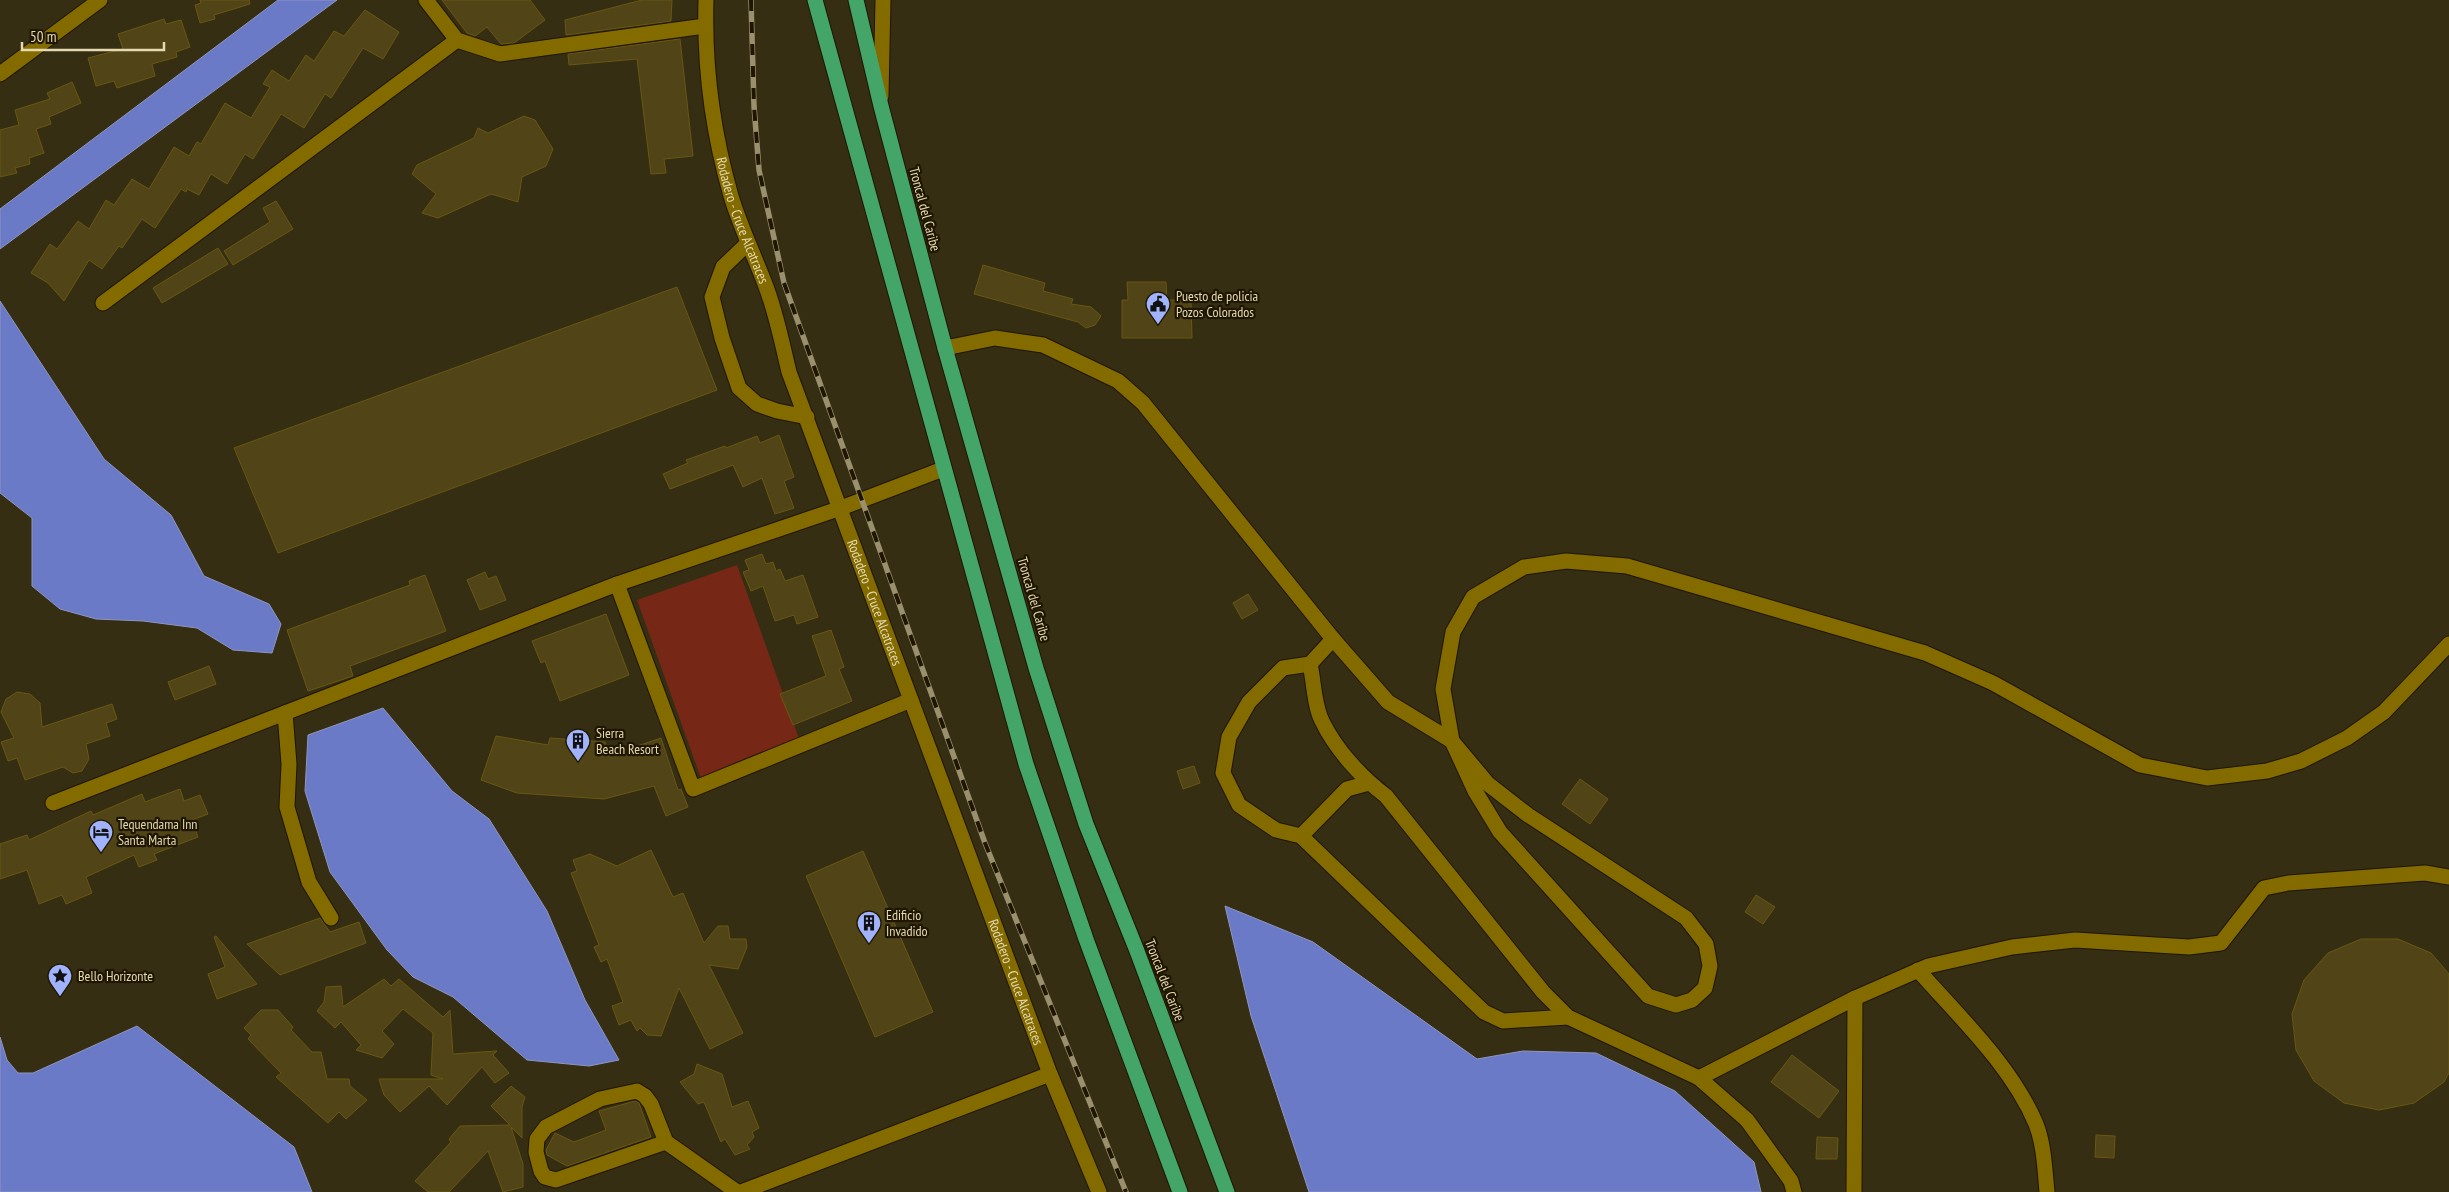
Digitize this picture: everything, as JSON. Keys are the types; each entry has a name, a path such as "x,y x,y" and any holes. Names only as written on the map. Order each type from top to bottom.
{"highway":[{"path":"815,0 1026,764 1086,939 1180,1192"},
{"name":"Troncal del Caribe","path":"856,0 881,106 945,348 1036,668 1086,824 1137,951 1227,1192"}],"street":[{"path":"0,74 100,0"},
{"path":"426,0 458,40 500,54 705,26"},
{"name":"Rodadero - Cruce Alcatraces","path":"706,0 705,26 716,132 731,196 748,244 766,286 790,372 911,700 1050,1074 1099,1192"},
{"path":"881,106 882,0"},
{"path":"103,303 458,40"},
{"path":"748,244 723,267 712,297 722,338 739,388 758,404 777,411 807,417"},
{"path":"945,348 995,338 1043,345 1118,380 1143,403 1333,639 1388,702 1452,741 1488,784 1528,815 1686,918 1706,944 1710,966 1705,988 1692,1000 1676,1005 1648,996 1500,832 1475,790 1452,741 1443,689 1453,632 1473,597 1524,567 1566,561 1627,566 1925,653 1994,683 2140,765 2207,778 2267,771 2301,761 2347,738 2384,712 2449,644"},
{"path":"53,802 617,584 841,508 943,469"},
{"path":"617,584 693,789 911,700"},
{"path":"1333,639 1310,664 1283,668 1249,702 1229,737 1223,773 1239,805 1276,830 1301,836 1484,1012 1503,1021 1568,1017"},
{"path":"1310,664 1322,720 1340,749 1369,783 1386,796 1543,992 1568,1017 1699,1078 1747,1120 1791,1181 1794,1192"},
{"path":"285,713 289,764 287,807 309,882 331,918"},
{"path":"1301,836 1347,789 1369,783"},
{"path":"1699,1078 1855,998 1918,970 2012,947 2075,940 2189,946 2221,943 2264,888 2288,883 2425,873 2449,877"},
{"path":"1918,970 1988,1050 2013,1084 2036,1126 2048,1192"},
{"path":"1854,1192 1855,998"},
{"path":"741,1192 1050,1074"},
{"path":"666,1142 556,1180 545,1177 536,1152 538,1139 546,1127 600,1099 637,1092 645,1096 651,1104 666,1142 737,1192"}],"shaded area":[{"path":"737,565 801,744 703,784 637,600"}],"water":[{"path":"278,0 337,0 0,249 0,209"},
{"path":"0,301 104,459 171,515 204,576 269,604 281,624 272,653 233,650 197,628 143,621 96,619 60,609 32,586 32,518 0,493"},
{"path":"383,708 452,791 489,819 547,911 585,1000 619,1060 589,1066 527,1060 453,997 413,977 387,950 330,872 305,791 308,735"},
{"path":"1225,906 1313,942 1477,1059 1523,1051 1596,1053 1675,1091 1754,1162 1761,1192 1309,1192 1251,1016"},
{"path":"137,1026 294,1147 312,1192 0,1192 0,1037 7,1060 18,1073 33,1073"}],"building":[{"path":"200,0 249,0 250,4 214,15 215,19 200,23 195,5 201,3"},
{"path":"442,0 530,0 545,20 514,43 501,44 487,27 475,36 467,33"},
{"path":"642,0 672,0 671,21 566,35 565,20"},
{"path":"365,10 399,32 383,59 363,48 331,98 325,94 304,128 281,114 253,159 245,154 227,184 211,174 199,195 187,189 186,192 181,189 155,228 142,219 122,248 119,246 102,269 89,260 64,301 48,283 31,273 50,244 57,249 78,221 89,229 106,200 114,205 132,179 149,189 174,147 189,156 197,142 201,144 225,103 251,118 270,87 263,84 272,70 289,81 306,55 314,61 334,31 344,36"},
{"path":"164,19 166,24 181,20 190,47 176,52 177,57 152,64 155,76 117,88 114,81 96,86 88,58 123,49 118,34"},
{"path":"680,39 693,156 664,159 666,173 651,174 637,59 569,65 568,54"},
{"path":"72,82 81,103 49,117 51,124 36,129 44,153 29,158 30,164 15,168 17,173 0,177 0,130 19,125 15,110 50,99 47,93"},
{"path":"524,116 535,120 553,149 546,166 522,177 518,202 491,194 438,218 422,213 436,194 412,174 417,165 474,138 478,128 488,133"},
{"path":"276,201 293,229 233,265 224,251 270,222 263,208"},
{"path":"218,248 228,264 162,303 153,288"},
{"path":"983,265 1045,283 1043,291 1073,299 1071,304 1091,307 1101,316 1095,325 1086,328 1078,322 974,294"},
{"path":"1127,282 1166,282 1167,300 1191,300 1192,338 1122,338 1122,300 1128,300"},
{"path":"677,287 717,390 278,553 234,448"},
{"path":"779,435 794,477 784,481 794,508 775,514 762,478 743,487 733,465 670,489 663,474 688,463 686,460 725,446 726,448 757,436 760,443"},
{"path":"762,554 766,564 773,562 776,571 780,569 785,581 803,575 818,617 797,624 794,615 775,621 763,586 751,591 743,572 749,570 745,560"},
{"path":"485,572 488,579 496,576 506,600 480,610 467,580"},
{"path":"425,575 446,631 350,666 353,676 308,691 287,630 410,585 409,581"},
{"path":"1248,594 1258,610 1242,619 1233,603"},
{"path":"606,614 629,675 560,701 545,661 541,663 532,641"},
{"path":"831,630 844,667 839,669 852,701 793,725 780,694 826,676 812,636"},
{"path":"209,666 216,684 175,700 168,682"},
{"path":"17,692 30,694 40,703 42,727 112,704 117,719 106,723 110,736 86,744 89,759 82,771 73,773 63,767 25,780 17,758 8,761 1,742 14,738 1,712 6,699"},
{"name":"Sierra Beach Resort","path":"496,736 548,745 550,738 605,742 608,756 661,738 678,790 681,789 688,807 666,816 654,786 604,799 517,793 481,780"},
{"path":"1194,766 1200,783 1183,789 1177,771"},
{"path":"1580,779 1608,799 1590,824 1562,804"},
{"path":"180,789 184,801 200,795 208,814 192,820 198,837 154,854 157,860 139,867 134,855 86,877 92,893 66,904 62,895 39,904 27,870 0,879 0,844 27,835 29,840 91,811 93,815 142,794 145,802"},
{"path":"651,850 673,897 683,893 704,943 718,926 728,926 730,939 746,939 747,947 738,969 709,965 743,1033 710,1049 679,988 661,1036 647,1035 640,1028 637,1031 631,1020 619,1025 612,1006 623,1002 607,959 601,962 594,947 599,945 571,873 577,871 573,860 590,854 617,866"},
{"name":"Edificio Invadido","path":"863,851 933,1012 875,1037 806,876"},
{"path":"1756,895 1775,907 1763,924 1745,912"},
{"path":"320,918 330,932 359,922 366,943 280,975 247,944"},
{"path":"216,936 257,984 217,999 208,974 225,967 214,937"},
{"path":"2361,939 2398,939 2431,953 2449,974 2449,1073 2444,1082 2414,1103 2379,1110 2344,1103 2314,1081 2296,1050 2292,1014 2304,980 2328,953"},
{"path":"384,979 391,986 399,979 443,1017 450,1010 453,1054 497,1051 493,1055 509,1073 495,1083 482,1067 447,1105 429,1086 400,1112 384,1095 379,1079 443,1079 431,1075 433,1033 403,1009 382,1031 394,1044 382,1058 356,1050 361,1045 341,1022 335,1028 317,1011 324,1002 326,987 341,986 343,1007"},
{"path":"261,1010 278,1010 293,1027 291,1030 312,1052 321,1052 327,1079 349,1079 350,1086 367,1100 346,1119 339,1112 328,1123 276,1077 281,1073 248,1039 251,1035 244,1028"},
{"path":"1792,1055 1839,1091 1819,1118 1771,1082"},
{"path":"697,1064 722,1074 732,1107 748,1101 759,1128 752,1132 754,1137 747,1145 750,1149 735,1155 725,1139 721,1142 704,1102 698,1104 680,1082 694,1074"},
{"path":"511,1086 525,1097 522,1107 522,1138 511,1127 523,1164 523,1187 503,1192 488,1151 449,1192 428,1192 415,1181 451,1142 449,1139 460,1126 510,1125 491,1106"},
{"path":"635,1101 639,1103 651,1137 567,1166 547,1155 546,1150 555,1133 574,1142 606,1130 599,1111"},
{"path":"2096,1135 2115,1136 2114,1158 2095,1157"},
{"path":"1817,1137 1838,1138 1837,1159 1816,1159"}],"railway":[{"path":"751,0 754,106 759,170 784,283 985,843 1126,1192"}],"place":[{"name":"Puesto de policia Pozos Colorados","path":"1158,325"},
{"name":"Sierra Beach Resort","path":"578,762"},
{"name":"Tequendama Inn Santa Marta","path":"101,853"},
{"name":"Edificio Invadido","path":"869,944"},
{"name":"Bello Horizonte","path":"60,997"}]}
